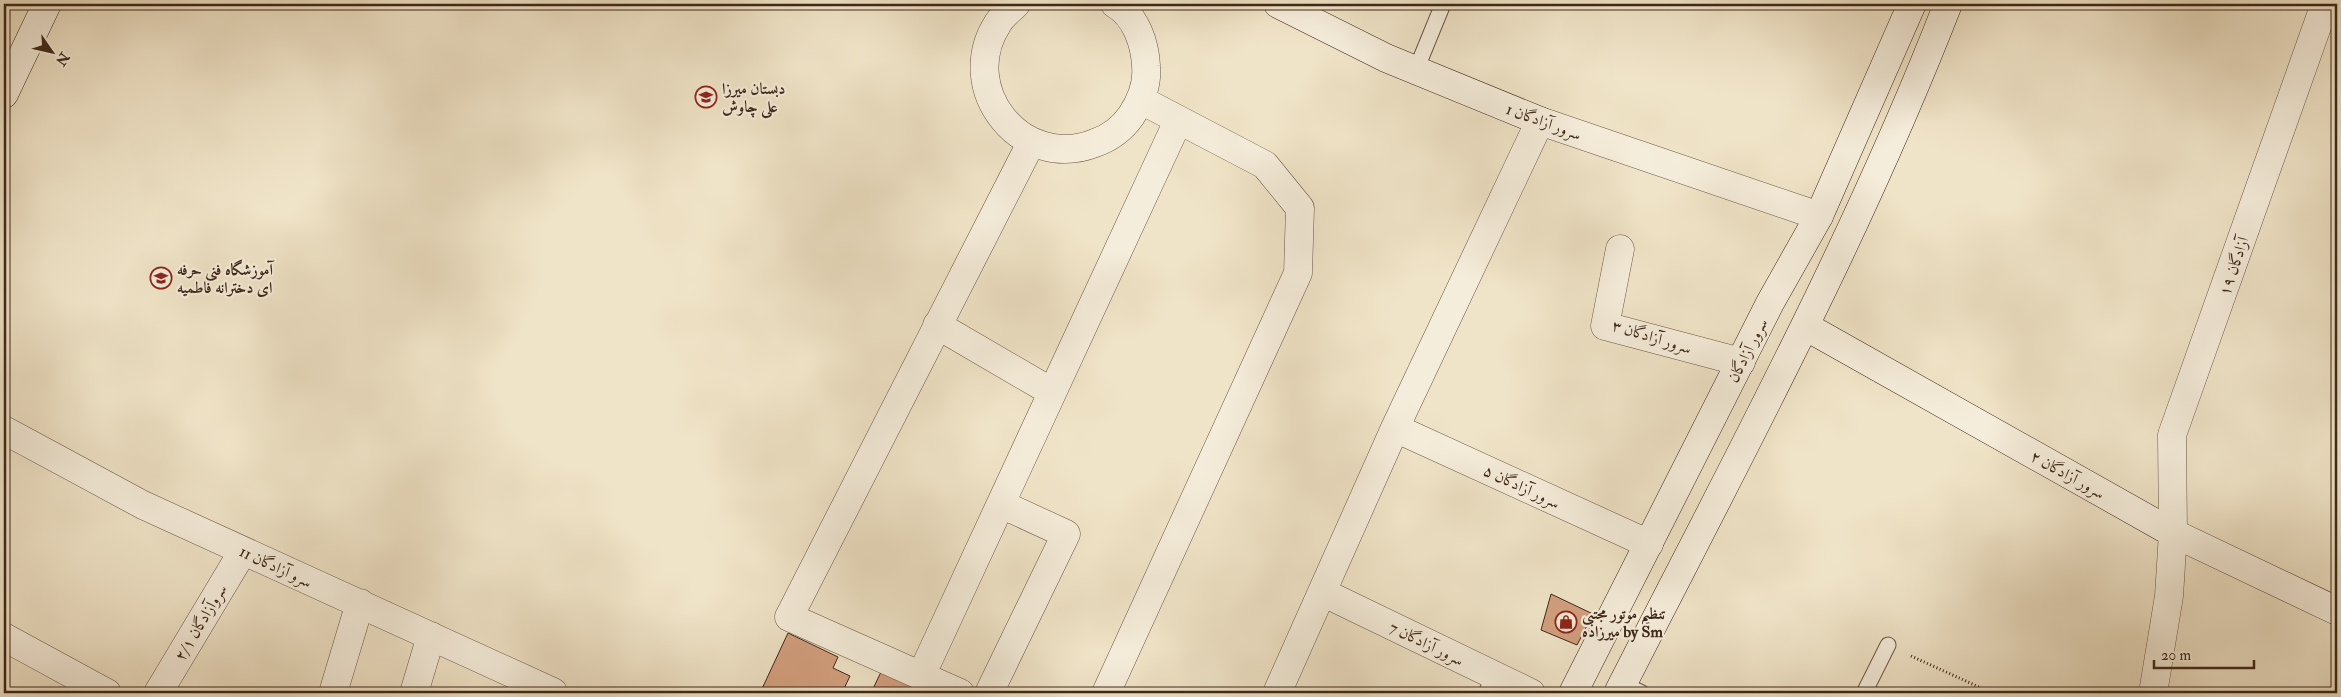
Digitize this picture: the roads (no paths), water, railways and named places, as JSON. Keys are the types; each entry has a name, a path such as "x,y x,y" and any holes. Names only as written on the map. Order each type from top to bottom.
{"street":[{"path":"4,94 47,4"},
{"path":"1016,4 998,23 986,49 984,77 992,104 1008,127 1032,143 1056,150 1082,148 1107,139 1126,122 1141,100 1147,76 1145,49 1135,25 1115,4"},
{"name":"سرور آزادگان 1","path":"1278,4 1386,58 1540,121 1820,216"},
{"name":"سرور آزادگان","path":"1573,693 1770,303 1820,216 1912,4"},
{"path":"1628,690 1805,326 1920,77 1948,4"},
{"name":"آزادگان ۱۹","path":"2153,693 2169,596 2173,533 2172,435 2325,4"},
{"path":"1106,693 1298,273 1300,208 1265,165 1141,100"},
{"path":"920,676 1178,121"},
{"path":"1278,693 1395,428 1540,121"},
{"path":"960,693 789,617 937,325 1032,143"},
{"name":"سرور آزادگان ۳","path":"1620,249 1605,326 1741,362"},
{"path":"937,325 1052,392"},
{"name":"سرور آزادگان ۲","path":"1805,326 2173,533 2337,611"},
{"name":"سرور آزادگان ۵","path":"1395,428 1649,544"},
{"name":"سرو آزادگان 11","path":"4,430 143,505 553,692"},
{"path":"989,693 1066,534 1001,504"},
{"name":"۲/۱ سروآزادگان","path":"158,693 243,551"},
{"name":"سرور آزادگان 7","path":"1322,592 1490,684 1531,693"},
{"path":"333,693 360,603"},
{"path":"414,693 431,636"},
{"path":"4,637 107,693"}],"lane":[{"path":"1416,70 1443,4"},
{"path":"1864,693 1888,645"}],"place":[{"name":"دبستان میرزا علی چاوش","path":"706,97"},
{"name":"آموزشگاه فنی حرفه ای دخترانه فاطمیه","path":"161,278"},
{"name":"تنظیم موتور مجتبی میرزاده by Sm","path":"1566,622"}]}
